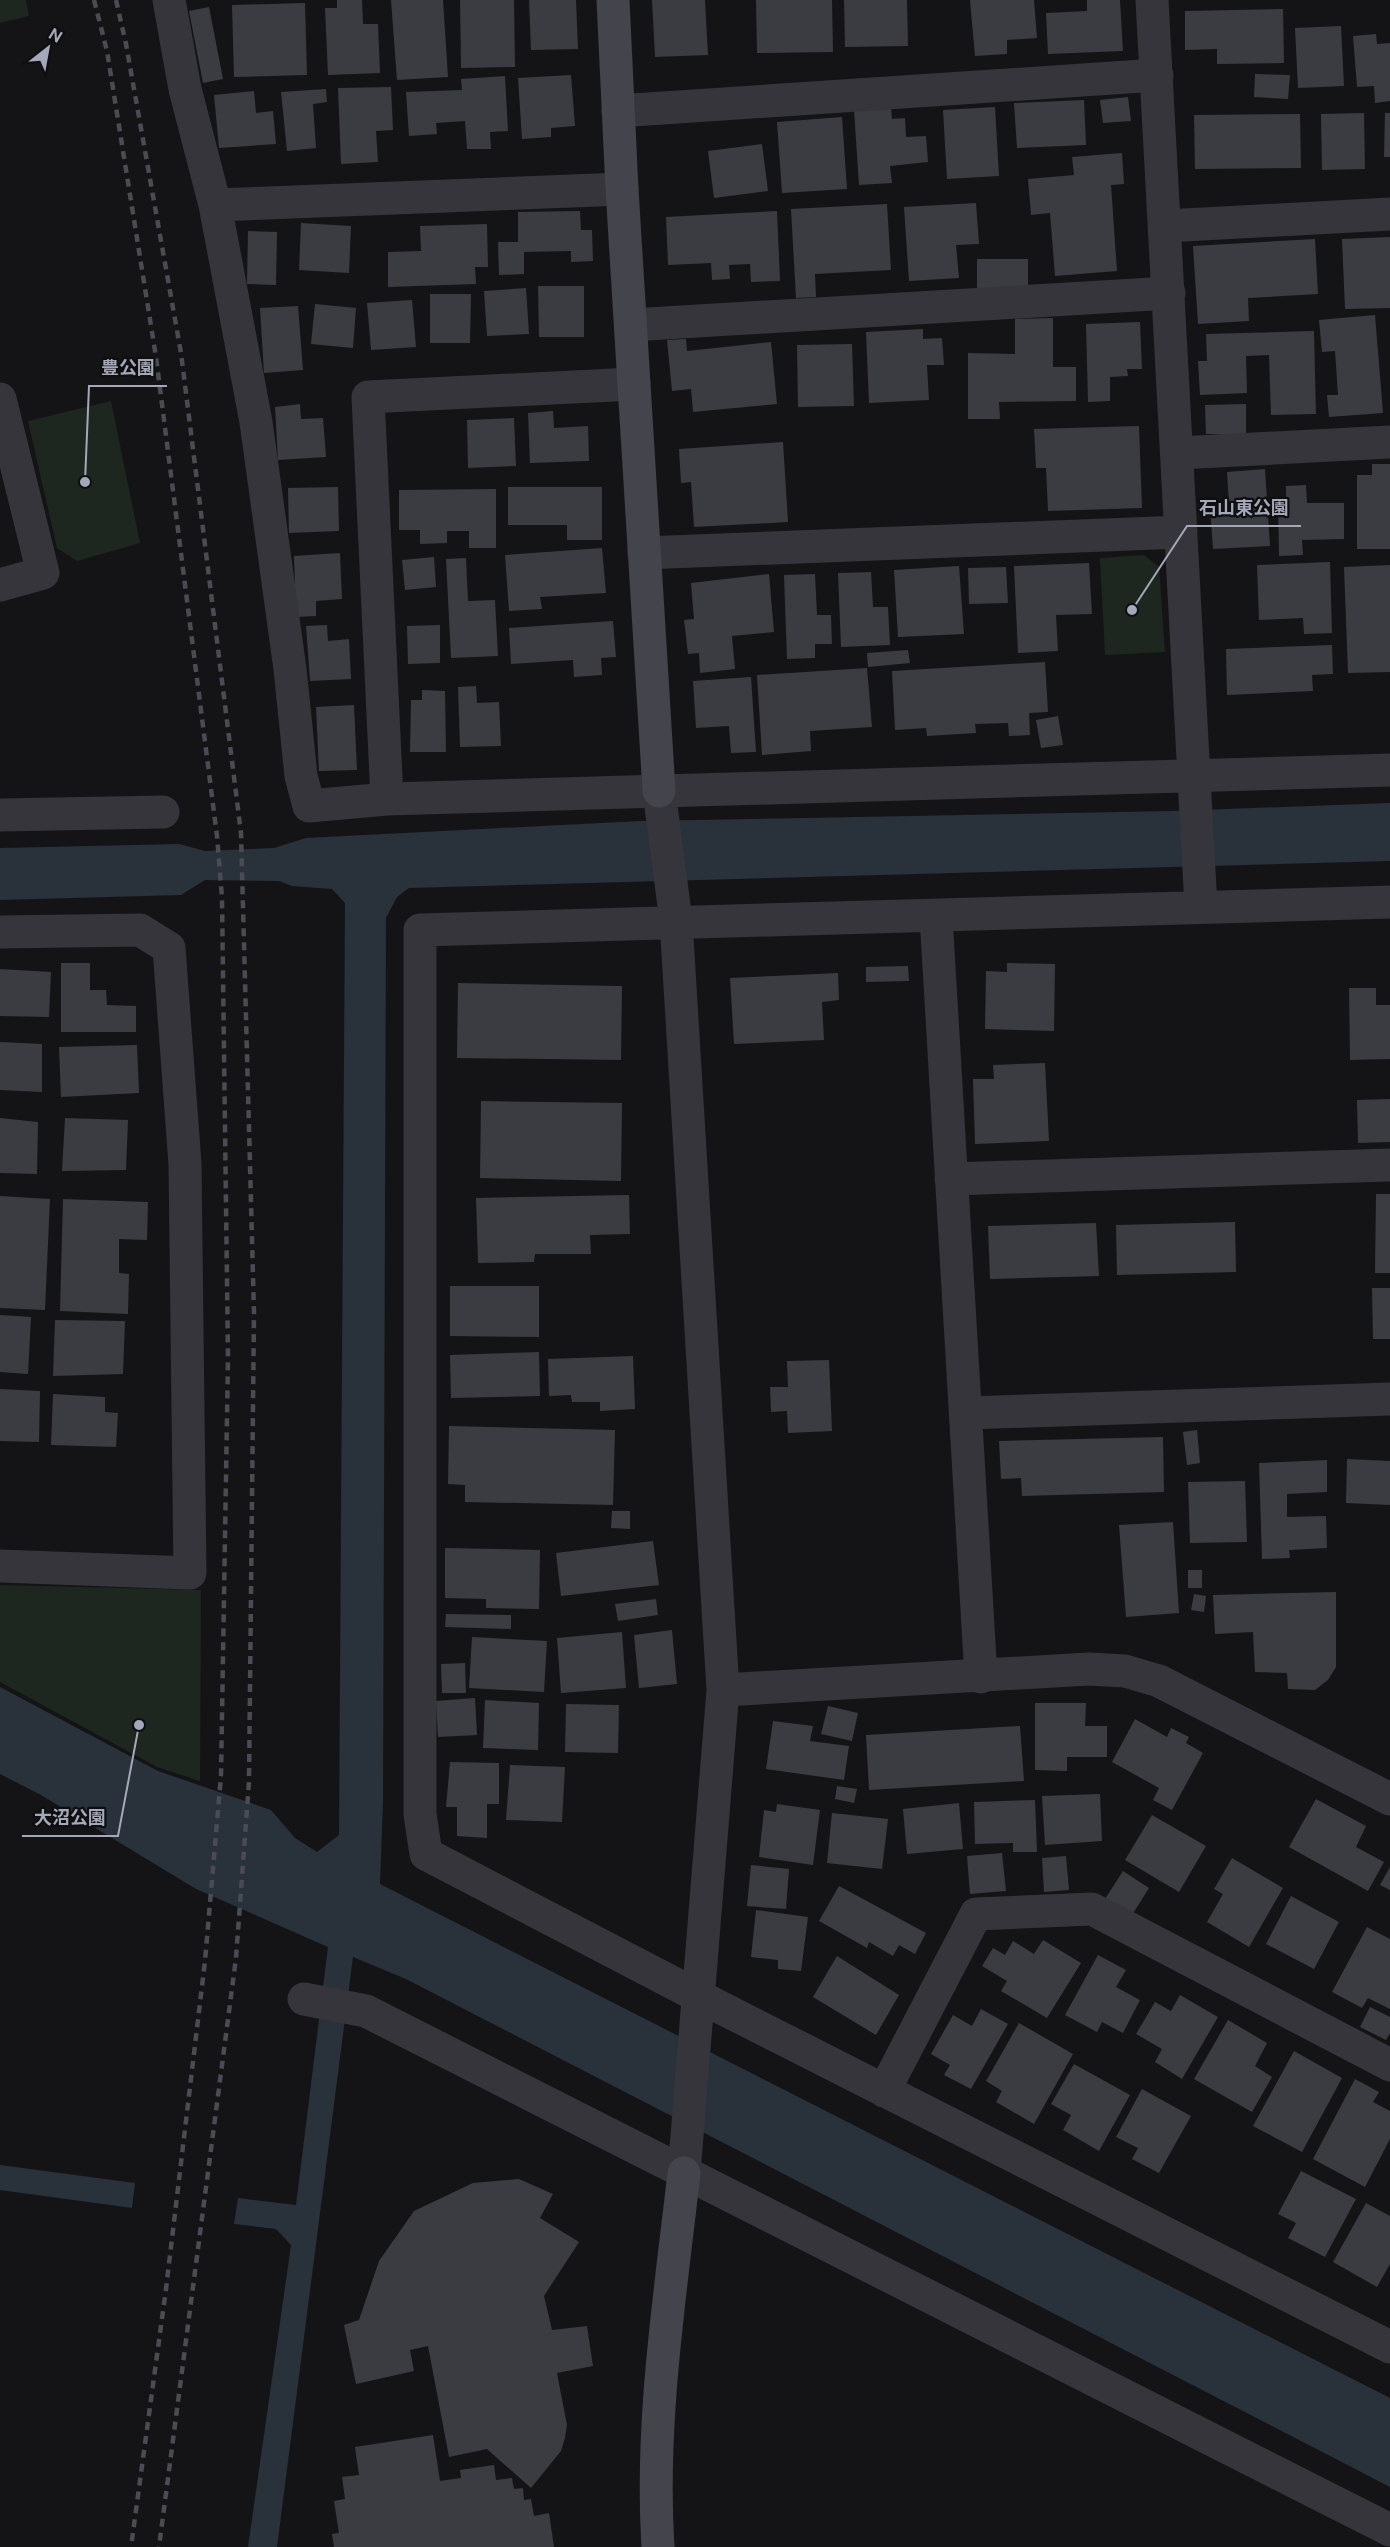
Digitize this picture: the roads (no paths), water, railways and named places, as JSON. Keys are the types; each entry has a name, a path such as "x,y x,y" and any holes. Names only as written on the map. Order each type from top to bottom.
{"street":[{"path":"169,0 185,89 215,205 256,422 288,657 300,777 309,806 387,799 661,803 1195,790 1390,770"},
{"path":"613,0 644,553 661,803 674,906 723,1690 684,2173 665,2341 658,2443 658,2547"},
{"path":"1152,0 1166,226 1201,908"},
{"path":"618,111 1157,75"},
{"path":"215,205 622,189"},
{"path":"1166,226 1390,214"},
{"path":"631,325 1169,292"},
{"path":"387,799 368,397 634,384"},
{"path":"0,399 43,573 0,585"},
{"path":"1178,453 1390,442"},
{"path":"644,553 1181,532"},
{"path":"0,815 163,812"},
{"path":"1390,902 936,916 674,906 420,930 420,1814 426,1854 698,2010 884,2091 1390,2347"},
{"path":"936,916 981,1677"},
{"path":"0,932 140,930 169,948 185,1164 190,1573 0,1566"},
{"path":"951,1179 1390,1165"},
{"path":"967,1413 1390,1399"},
{"path":"723,1690 981,1677 1089,1669 1125,1671 1160,1681 1390,1799"},
{"path":"884,2091 976,1914 1092,1909 1390,2065"},
{"path":"304,1999 366,2011 1390,2530"}],"railway":[{"path":"94,0 107,51 156,357 217,836 222,898 228,1358 221,1776 205,1961 166,2289 131,2547"},
{"path":"116,0 126,44 181,353 241,833 254,1313 249,1782 236,1958 159,2547"}],"place":[{"name":"豊公園","path":"85,482"},
{"name":"石山東公園","path":"1132,610"},
{"name":"大沼公園","path":"139,1725"}]}
